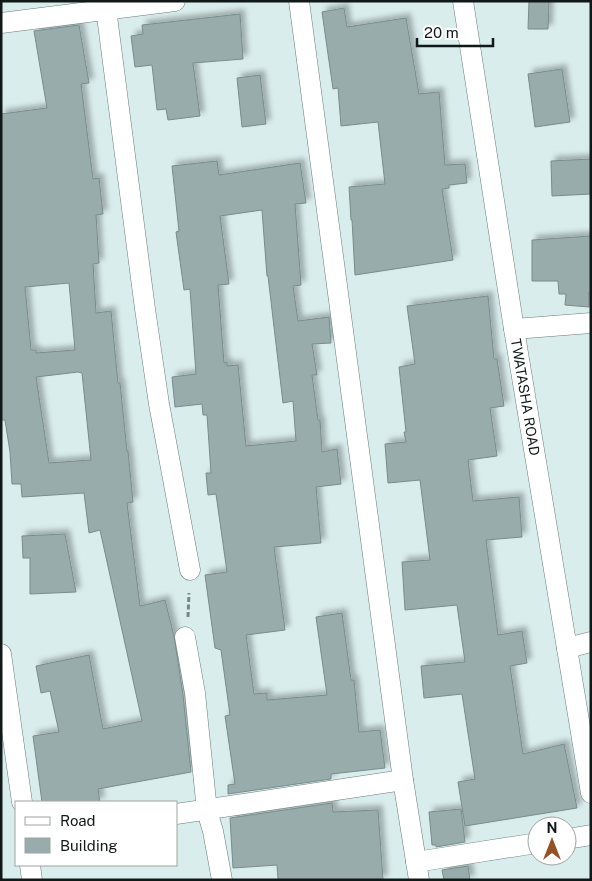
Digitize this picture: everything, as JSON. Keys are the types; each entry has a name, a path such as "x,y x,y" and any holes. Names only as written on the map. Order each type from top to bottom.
{"street":[{"path":"1,23 106,5 176,1"},
{"path":"299,1 403,780 418,871 527,845"},
{"name":"TWATASHA ROAD","path":"463,1 514,329 591,793"},
{"path":"106,5 133,222 159,404 190,570"},
{"path":"514,329 591,322"},
{"path":"185,637 195,692 207,810 222,880"},
{"path":"567,648 591,642"},
{"path":"1,654 22,801"},
{"path":"178,814 403,780"},
{"path":"577,837 591,835"},
{"path":"30,866 32,880"}],"path":[{"path":"185,637 188,618 190,570"}],"building":[{"path":"529,1 549,1 548,29 528,29"},
{"path":"344,8 347,27 406,18 419,94 439,92 445,165 465,164 467,183 449,185 449,188 442,189 453,260 355,275 349,187 385,184 378,122 341,126 338,88 333,89 322,12"},
{"path":"240,14 243,59 193,63 200,116 168,120 166,109 157,110 152,65 135,67 131,36 143,34 142,25"},
{"path":"79,25 89,83 81,84 93,179 99,178 103,214 96,215 99,263 93,264 96,313 111,311 118,383 120,383 128,451 133,502 127,503 140,606 165,600 174,636 183,695 191,772 98,789 100,801 42,801 33,736 59,732 50,691 41,693 36,666 89,655 103,729 142,721 100,530 89,533 84,493 22,497 21,484 12,484 5,420 1,420 1,114 47,108 34,31","holes":["69,283 75,350 36,353 36,350 31,350 25,287","82,373 91,460 49,463 36,377"]},
{"path":"562,69 570,122 535,127 528,74"},
{"path":"260,75 266,124 242,127 237,78"},
{"path":"591,159 591,194 552,196 551,161"},
{"path":"217,161 219,175 300,163 306,203 295,204 301,285 293,286 298,321 329,317 331,343 312,344 317,375 312,375 318,420 320,420 322,452 337,449 341,484 316,487 321,543 274,547 285,630 246,635 254,694 267,693 267,700 327,695 316,617 342,613 351,680 354,680 359,732 380,730 385,768 331,774 331,779 228,794 228,785 235,784 225,716 230,715 221,650 215,648 205,575 227,572 216,494 208,495 206,473 211,473 207,415 203,415 202,404 175,407 172,377 196,374 190,289 184,290 176,232 179,231 172,166","holes":["262,210 267,276 283,403 293,401 296,441 246,446 238,365 227,366 227,362 224,363 218,285 229,284 220,216"]},
{"path":"591,236 591,292 589,292 589,307 565,305 566,294 559,294 558,281 532,281 532,240"},
{"path":"488,296 494,359 497,359 504,406 490,408 497,456 468,460 473,501 519,497 522,537 486,540 498,635 522,631 527,663 510,666 523,754 564,744 577,808 465,826 458,782 475,779 462,694 424,698 421,666 465,662 457,605 405,610 402,562 430,560 420,480 388,483 385,444 406,442 399,367 415,364 407,306"},
{"path":"65,534 76,592 30,594 30,558 23,558 22,536"},
{"path":"332,803 333,812 378,810 383,880 278,880 277,865 233,868 230,818"},
{"path":"461,809 465,842 436,847 436,845 432,845 429,812"},
{"path":"468,866 470,880 444,880 442,870"}]}
